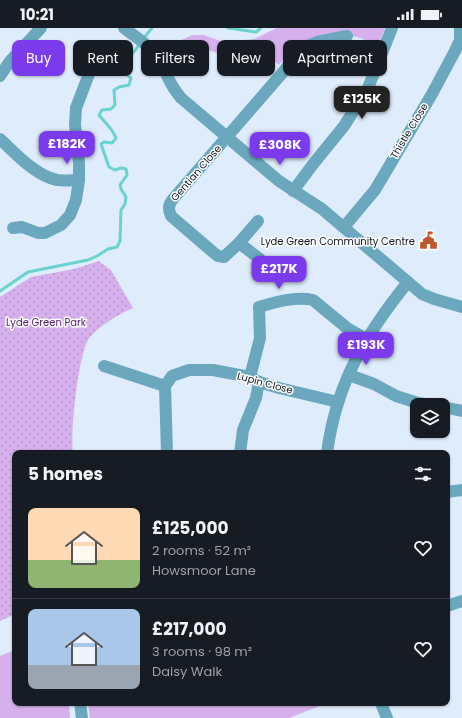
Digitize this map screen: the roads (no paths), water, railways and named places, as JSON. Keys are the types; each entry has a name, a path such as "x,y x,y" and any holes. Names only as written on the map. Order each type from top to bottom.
{"street":[{"path":"0,76 10,61 41,28"},
{"path":"293,191 344,126 368,88 392,28"},
{"name":"Thistle Close","path":"344,227 374,190 432,94 460,40 460,28"},
{"path":"127,30 153,51 159,59 173,88 181,98 279,181 322,209 422,294 462,308"},
{"path":"226,137 279,77 300,49 317,42 347,36"},
{"path":"13,228 22,227 38,233 45,233 61,225 70,215 76,200 79,180 79,163 75,124 76,108 88,76"},
{"name":"Gentian Close","path":"226,137 169,204 168,210 171,216 218,256 224,257 239,243 258,221"},
{"path":"0,139 35,170 45,176 57,180 79,180"},
{"path":"239,243 260,259"},
{"path":"328,450 338,402 348,375 366,340 388,306 408,282"},
{"path":"240,450 243,430 256,398 254,379 260,338 259,307 274,302 307,298 313,300 347,328 366,340"},
{"path":"104,366 165,386 167,450"},
{"name":"Lupin Close","path":"165,386 172,376 189,370 213,370 254,379 338,402"},
{"path":"348,375 374,384 396,396 410,400"},
{"path":"450,408 462,411"},
{"path":"450,492 462,490"},
{"path":"450,605 462,601"},
{"path":"80,706 82,718"},
{"path":"382,706 387,718"}],"waterway":[{"path":"143,39 152,28"},
{"path":"228,28 256,32 261,28"},
{"path":"0,291 28,272 88,260 108,249 117,247 120,241 121,210 125,204 126,197 120,185 127,175 126,169 121,168 115,170 109,167 101,144 104,142 112,143 116,138 111,129 99,115 102,110 111,109 115,105 114,90 119,87 129,85 131,78 126,74 123,68 140,44"}],"place":[{"name":"Lyde Green Community Centre","path":"428,241"}],"park label":[{"name":"Lyde Green Park","path":"46,322"}]}
